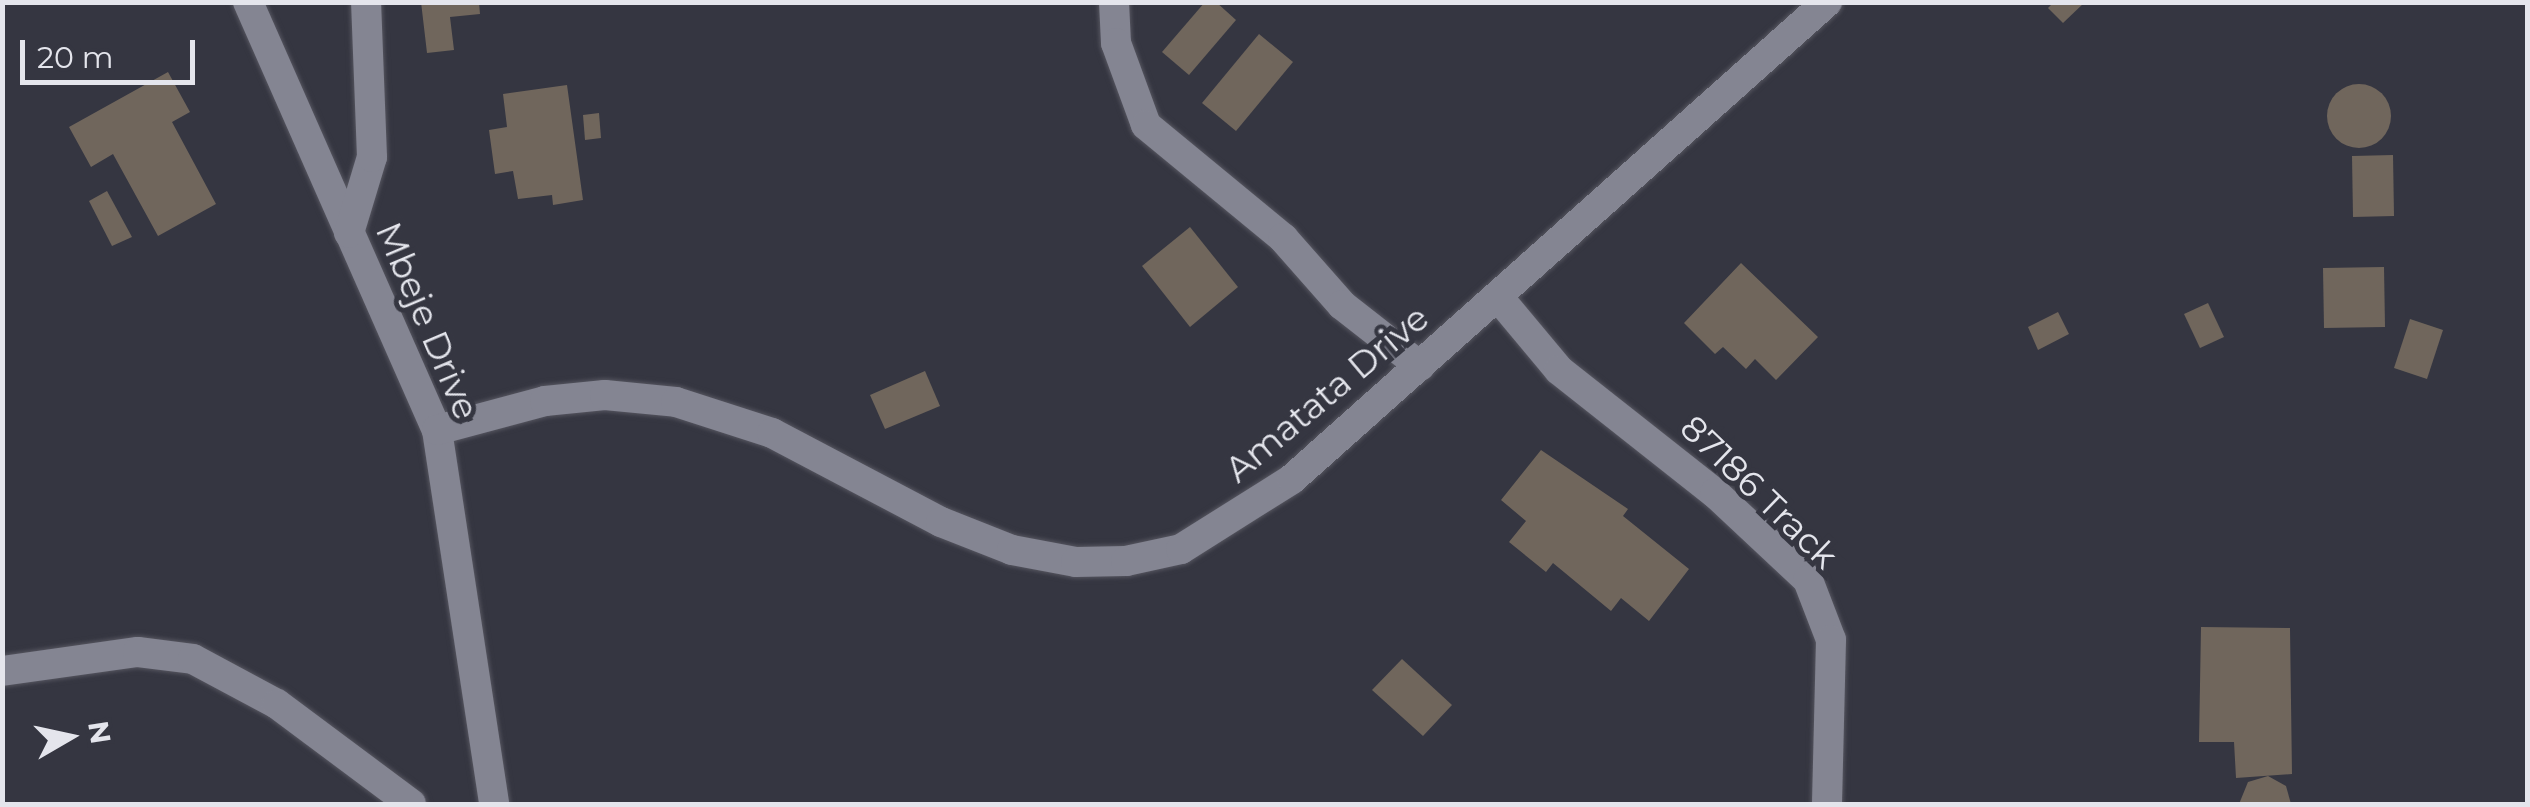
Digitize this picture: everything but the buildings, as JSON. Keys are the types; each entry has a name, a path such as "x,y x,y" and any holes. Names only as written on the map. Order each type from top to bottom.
{"street":[{"name":"Mbeje Drive","path":"248,2 437,430 494,804"},
{"path":"349,233 372,157 366,2"},
{"path":"1114,2 1116,44 1146,125 1283,238 1342,305 1420,366"},
{"name":"Amatata Drive","path":"437,430 544,401 605,396 676,402 772,432 941,522 1012,550 1076,562 1126,560 1181,548 1224,527 1292,479 1828,2"},
{"name":"87186 Track","path":"1498,297 1559,370 1716,493 1808,580 1831,640 1827,804"},
{"path":"2,671 138,652 193,660 278,704 411,804"}]}
